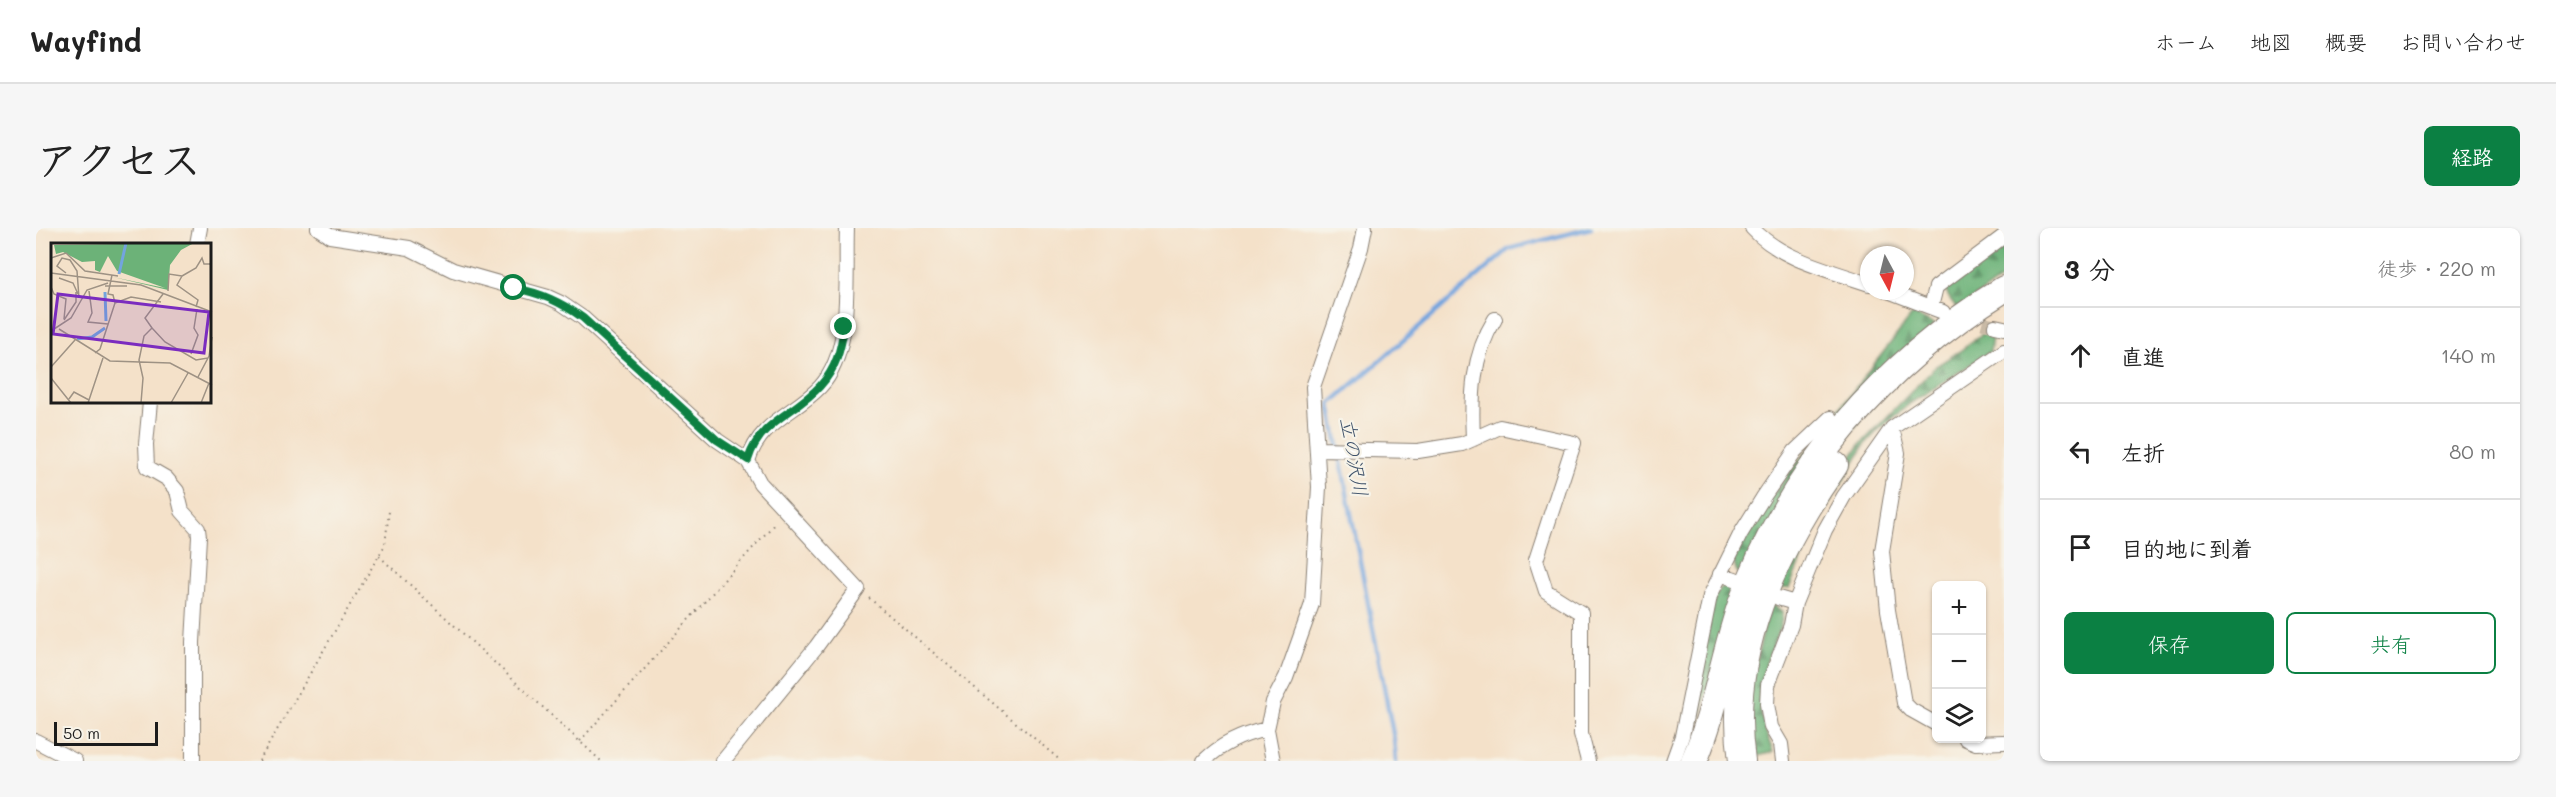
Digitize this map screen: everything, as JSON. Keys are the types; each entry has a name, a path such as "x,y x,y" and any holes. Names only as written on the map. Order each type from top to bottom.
{"highway":[{"path":"1726,761 1740,608 1762,553 1792,497 1855,412 1900,367 1951,324 2004,289"},
{"path":"1694,761 1773,572 1804,511 1840,457 1882,407 1907,382 1959,339 2001,321"},
{"path":"1711,761 1733,669"},
{"path":"1733,669 1742,761"}],"street":[{"path":"197,243 200,228"},
{"path":"318,228 330,236 409,248 453,270 534,292 561,303 583,318 717,440 748,460 760,483 858,589 816,647 723,761"},
{"path":"748,460 755,441 777,419 816,390 836,362 844,327 847,228"},
{"path":"1273,761 1267,729 1273,702 1286,677 1312,604 1319,487 1313,387 1361,248 1365,228"},
{"path":"1757,233 1787,254 1860,281"},
{"path":"1912,300 1937,309 1936,287 2004,236"},
{"path":"1473,439 1471,395 1483,339 1495,320"},
{"path":"1783,761 1781,744 1771,727 1767,704 1768,685 1791,625 1795,603 1825,530 1844,496 1892,428 2004,351"},
{"path":"150,404 146,444 147,467 166,478 177,491 182,512 198,529 199,537 193,642 193,761"},
{"path":"1673,761 1682,736 1710,596 1720,574 1764,496 1795,451 1830,418"},
{"path":"1317,449 1418,451 1462,444 1500,427 1574,443 1536,560 1546,591 1581,613 1581,734 1588,761"},
{"path":"1892,428 1898,453 1882,551 1888,610 1904,703 1911,710 1932,722"},
{"path":"1720,574 1735,579"},
{"path":"1778,598 1795,603"},
{"path":"1211,758 1244,734 1267,729"},
{"path":"36,741 75,761"},
{"path":"1986,743 2004,742"}],"path":[{"path":"580,741 786,510"},
{"path":"259,761 385,545 389,511"},
{"path":"379,556 601,761"},
{"path":"858,589 1061,761"}],"green space":[{"path":"2004,243 2004,277 1958,309 1947,294 1949,283"},
{"path":"1913,314 1934,325 1741,574 1737,572 1733,561 1767,502"},
{"path":"1987,330 1992,337 1990,352 1912,402 1882,426 1866,443 1815,527 1789,588 1775,589 1833,483 1860,445 1936,366"},
{"path":"1731,585 1738,589 1698,723 1682,761 1679,761 1714,599 1720,588"},
{"path":"1770,603 1782,612 1782,617 1765,666 1760,702 1764,726 1773,752 1751,758 1749,692"}],"waterway":[{"name":"立の沢川","path":"1396,761 1394,739 1330,404 1509,249 1591,228"}],"tunnel":[{"path":"1962,317 1995,326"}],"route":[{"path":"514,288 534,292 561,303 583,318 717,440 748,460 755,441 764,431 816,390 831,372 841,348 844,327"}]}
